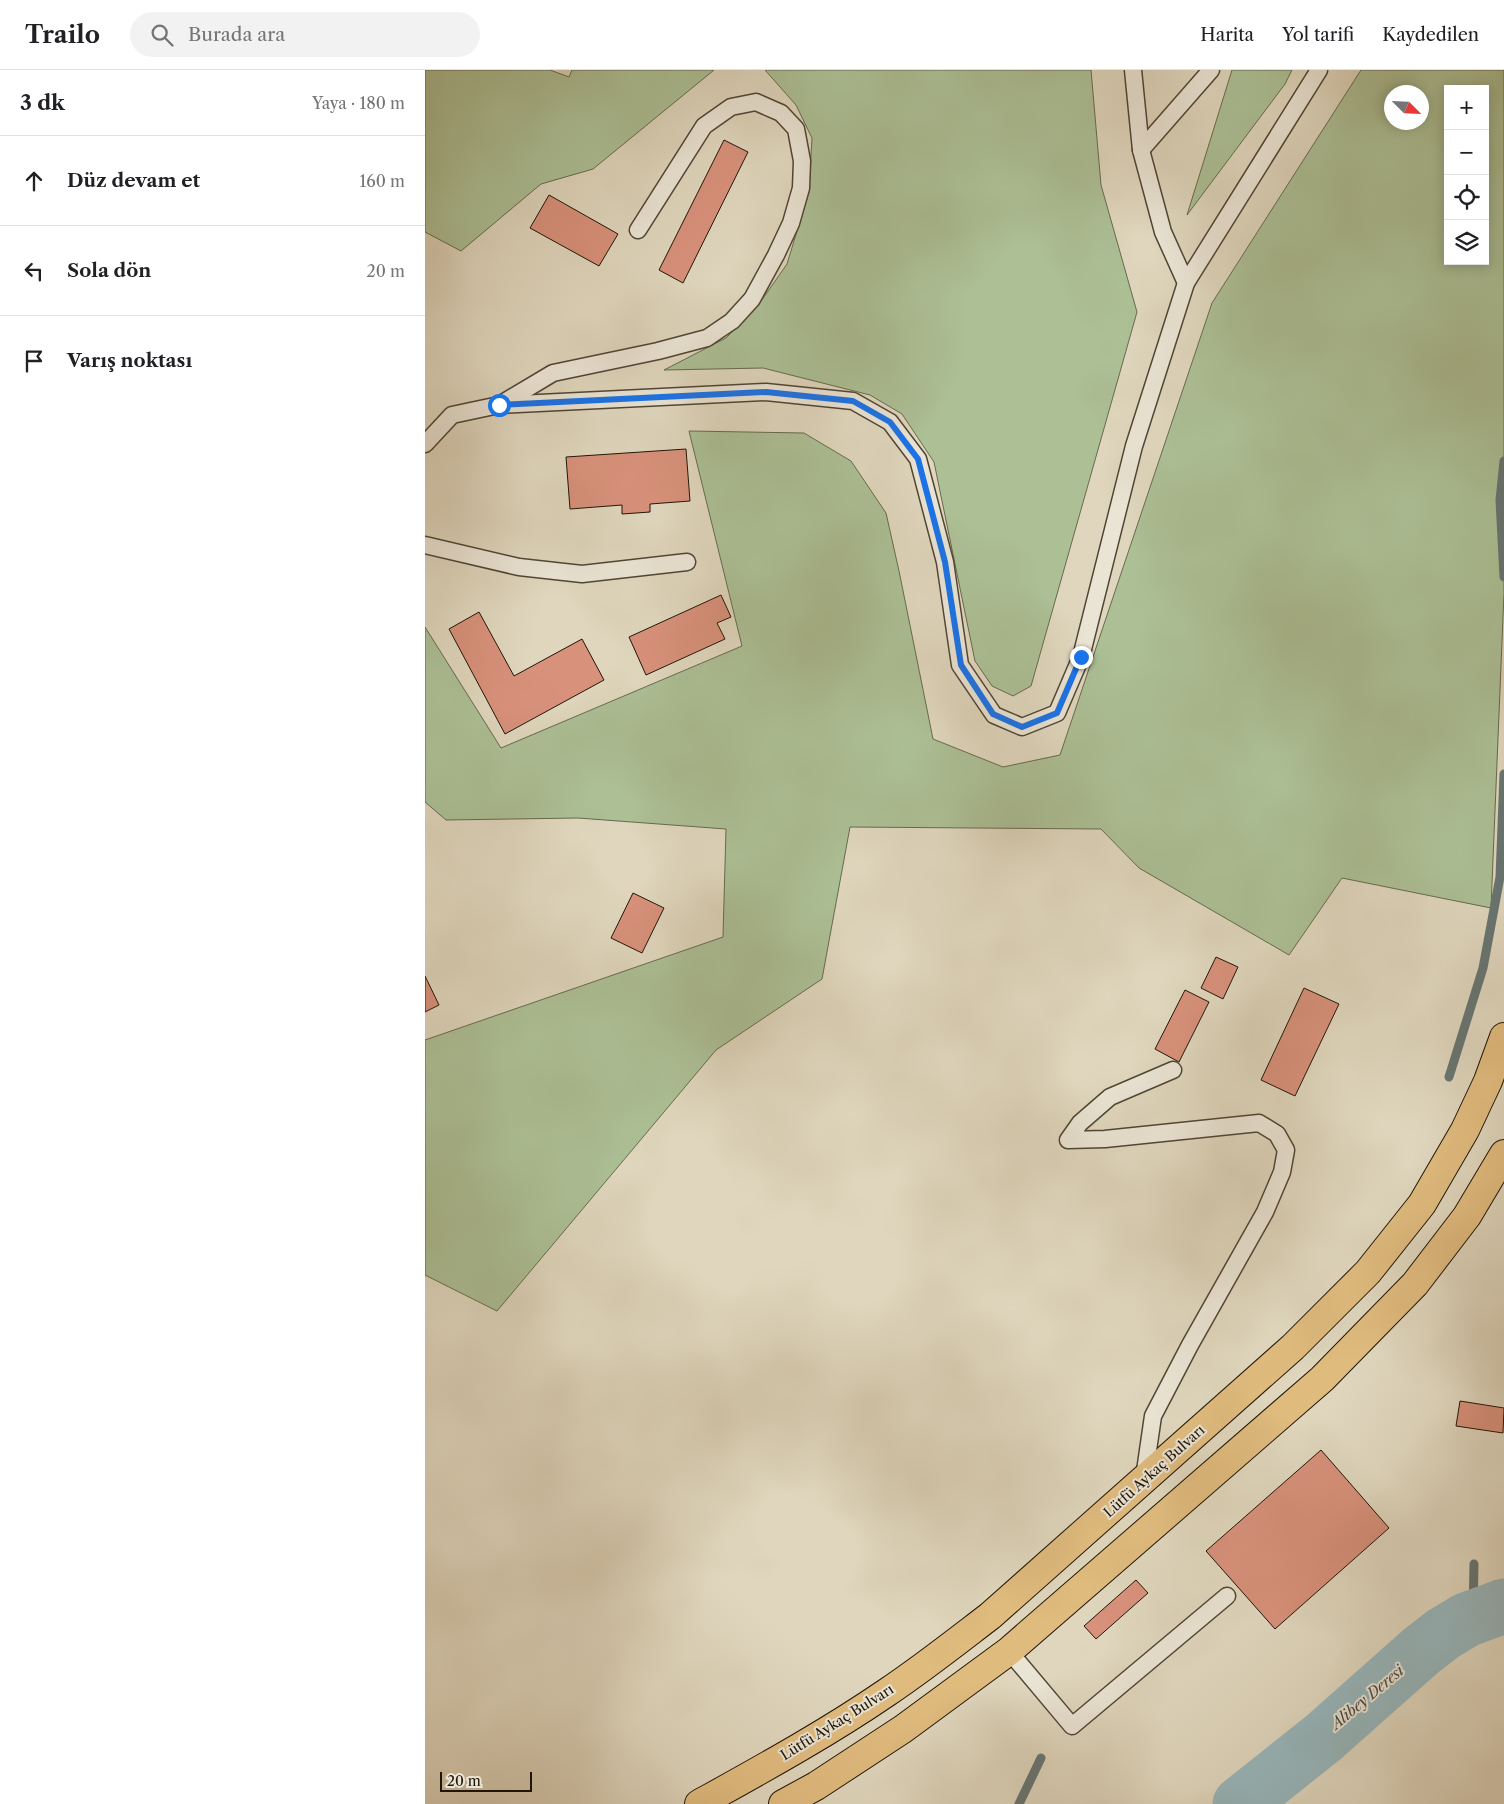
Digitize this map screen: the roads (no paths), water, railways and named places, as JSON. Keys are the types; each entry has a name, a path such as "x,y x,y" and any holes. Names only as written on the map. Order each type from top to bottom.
{"main road":[{"name":"Lütfü Aykaç Bulvarı","path":"699,1804 789,1753 886,1694 931,1662 990,1616 1293,1347 1368,1272 1422,1204 1465,1130 1496,1085 1504,1037"},
{"path":"783,1804 816,1786 903,1729 1009,1651 1322,1379 1415,1284 1467,1216 1504,1154"}],"lane":[{"path":"1133,70 1141,150 1163,232 1186,283"},
{"path":"1141,150 1211,70"},
{"path":"425,444 452,415 499,405 766,392 853,401 890,422 918,459 945,562 961,665 993,714 1022,727 1057,713 1081,657 1134,446 1186,283 1319,70"},
{"path":"499,405 553,373 707,338 732,321 751,299 776,255 791,223 801,188 802,162 796,129 781,113 756,102 731,108 704,126 638,230"},
{"path":"425,545 519,567 582,574 687,562"},
{"path":"1144,1481 1153,1416 1190,1345 1265,1212 1282,1172 1286,1150 1277,1134 1259,1123 1105,1139 1068,1140 1080,1123 1111,1097 1173,1070"},
{"path":"1009,1651 1072,1726 1227,1596"}],"waterway":[{"path":"1504,461 1500,500 1504,577"},
{"path":"1449,1077 1483,968 1500,877 1504,774"},
{"path":"1473,1618 1474,1564"},
{"name":"Alibey Deresi","path":"1240,1804 1323,1738 1421,1651 1443,1634 1466,1620 1504,1606"},
{"path":"1019,1804 1041,1758"}]}
